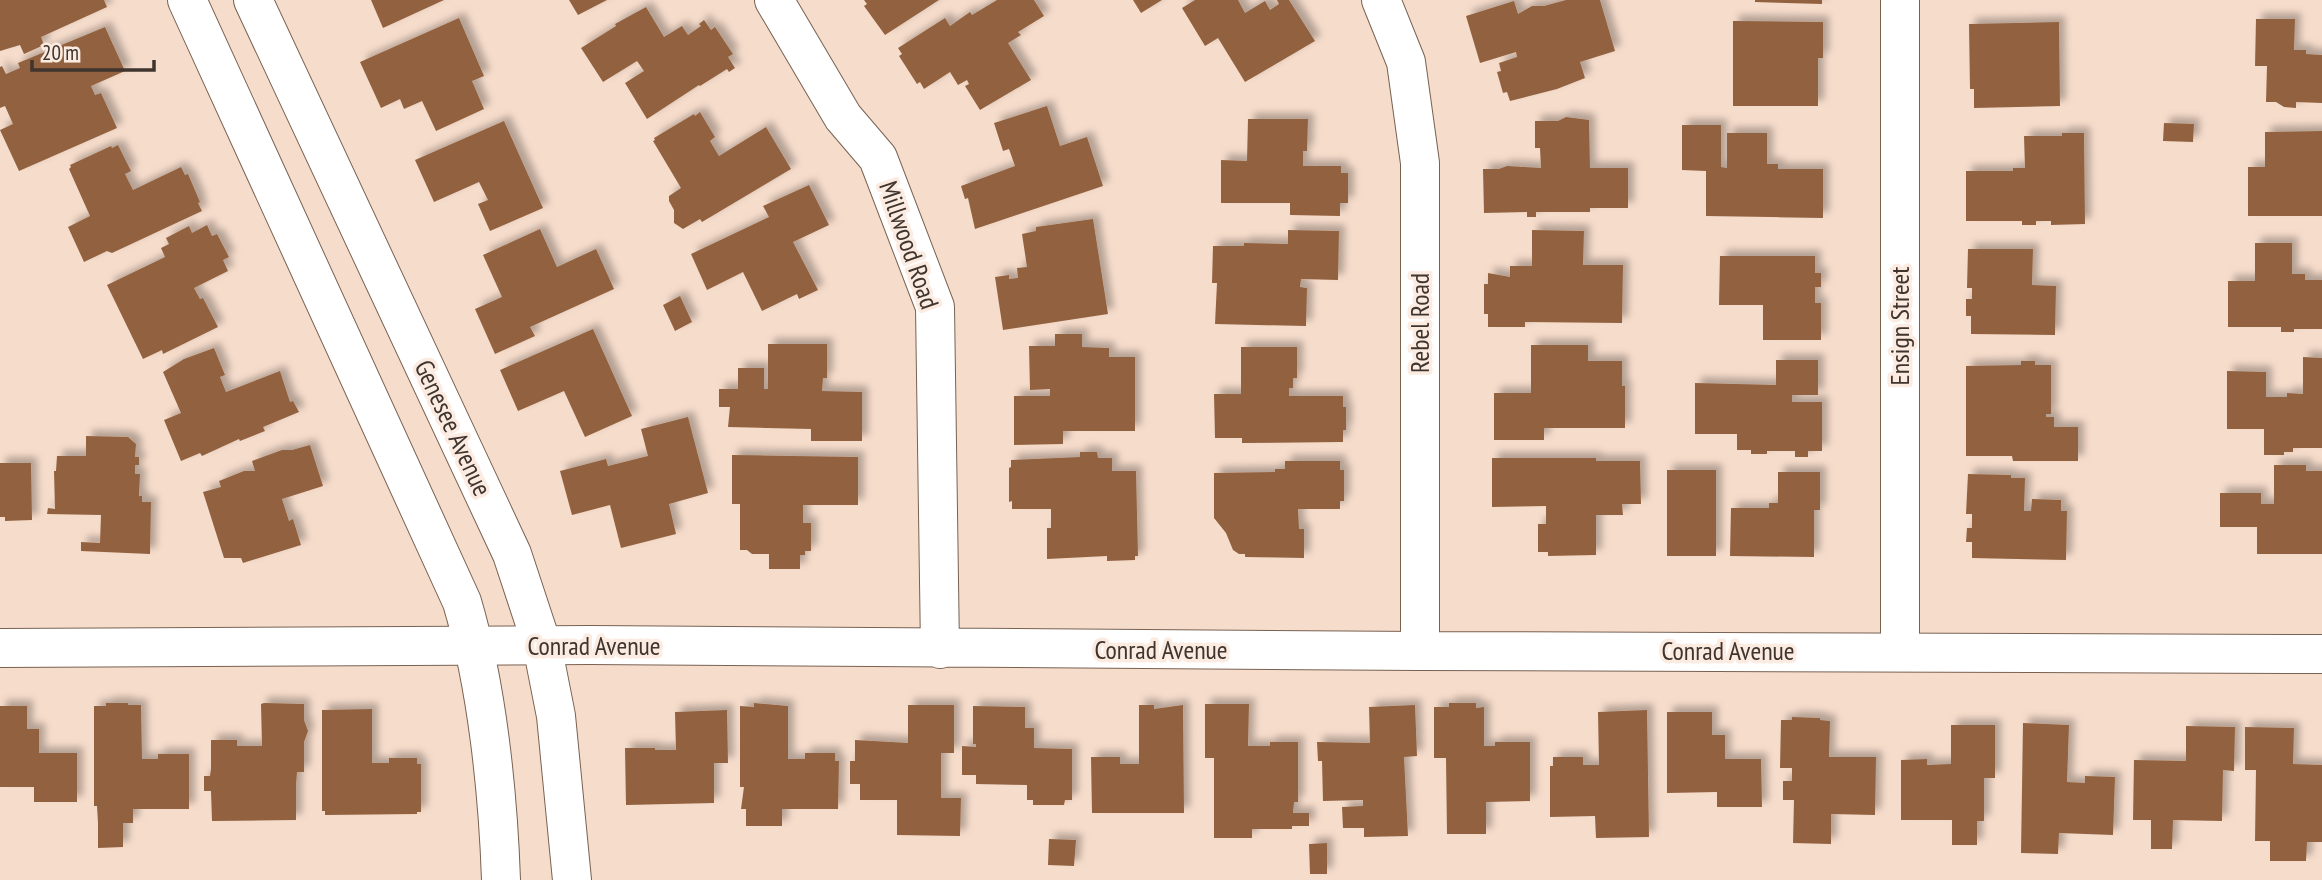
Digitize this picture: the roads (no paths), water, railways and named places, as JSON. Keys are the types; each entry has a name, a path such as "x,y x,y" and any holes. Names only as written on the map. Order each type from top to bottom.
{"street":[{"path":"187,0 462,602 475,647 491,759 501,880"},
{"name":"Genesee Avenue","path":"253,0 512,554 542,645 556,716 572,880"},
{"name":"Millwood Road","path":"774,0 843,117 878,158 935,307 940,649"},
{"name":"Rebel Road","path":"1381,0 1406,62 1420,163 1420,651"},
{"name":"Ensign Street","path":"1900,0 1900,651"},
{"name":"Conrad Avenue","path":"0,648 542,645 2322,654"}]}
